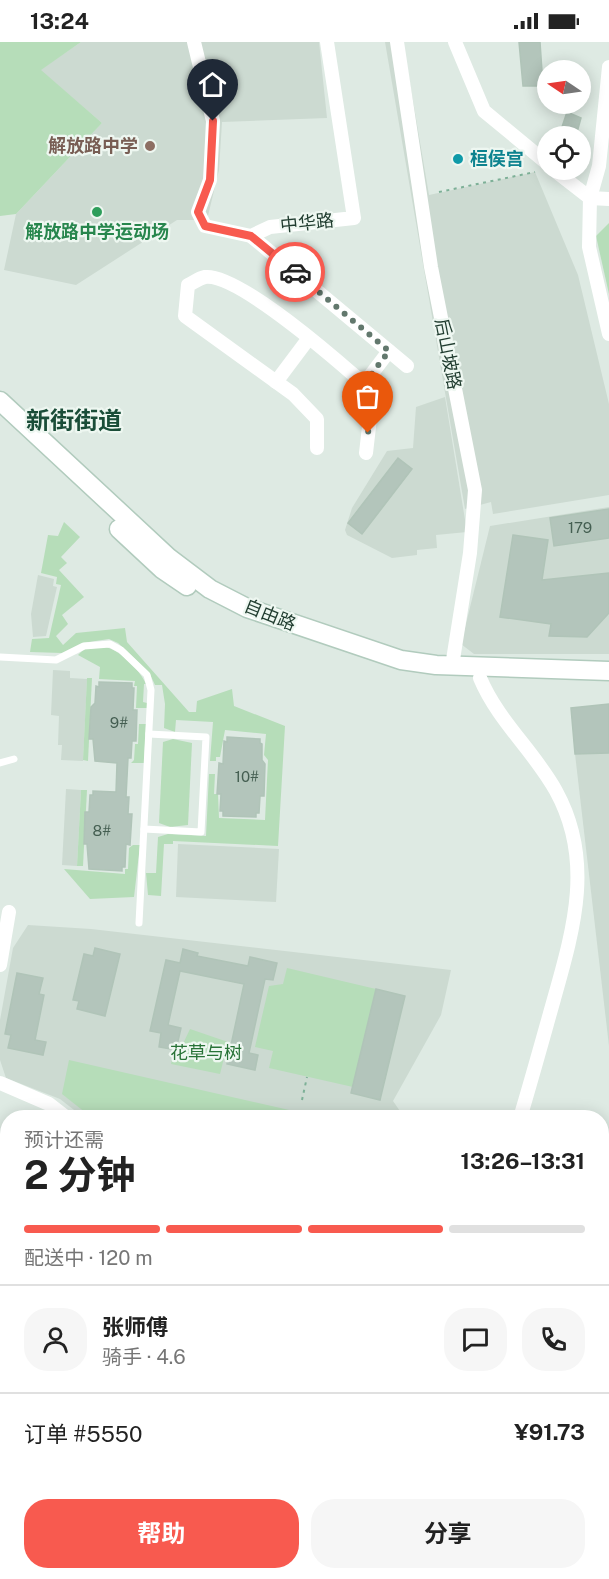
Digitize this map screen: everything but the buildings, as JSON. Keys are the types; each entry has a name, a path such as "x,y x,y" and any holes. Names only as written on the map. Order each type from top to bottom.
{"main road":[{"name":"自由路","path":"0,401 169,558 210,589 247,608 401,660 452,666 609,670"},
{"name":"自由路","path":"0,417 162,569 204,598 243,617 366,661 436,676 609,681"}],"street":[{"path":"194,42 213,121 210,180 198,212 205,226 251,236 407,366"},
{"name":"中华路","path":"251,236 270,226 354,218 327,42"},
{"name":"后山坡路","path":"397,42 431,267 475,490 470,553 452,666"},
{"path":"454,42 484,111 537,164"},
{"path":"609,67 599,166 590,198 590,247 609,334"},
{"path":"567,180 590,198 609,199"},
{"path":"317,448 317,419 276,382 185,316 188,285 205,277 237,285 309,338 373,392 366,453"},
{"path":"276,382 309,338"},
{"path":"364,384 389,351"},
{"path":"480,678 489,699 556,791 573,832 579,864 574,928 522,1110"},
{"path":"0,965 9,912"},
{"path":"0,1083 49,1104 57,1110"}],"lane":[{"path":"0,657 56,660 84,646 106,644 115,646 144,672 150,682 139,923"},
{"path":"144,829 201,832 206,737 149,734"},
{"path":"0,763 14,759"}],"path":[{"path":"440,192 537,169"},
{"path":"302,1100 308,1077"}],"shaded area":[{"name":"解放路中学","path":"81,42 319,42 327,118 222,122 219,170 207,220 177,220 76,285 4,270 16,214 102,123 40,70"},
{"path":"385,42 403,42 429,195 535,172 578,275 609,404 609,495 493,514 491,502 465,509"},
{"path":"445,397 467,532 436,535 437,548 417,550 417,555 392,558 347,535 345,530 352,508 387,451 413,448 416,407"},
{"path":"609,507 609,654 474,654 461,644 490,526"},
{"path":"38,575 54,579 53,586 57,587 46,636 33,637 31,614"},
{"path":"53,670 70,671 70,678 87,679 83,761 61,760 62,745 58,745 59,716 51,715"},
{"path":"609,753 609,1046 575,754"},
{"path":"66,789 81,790 77,866 62,865"},
{"path":"178,844 279,849 276,902 176,897"},
{"path":"28,925 91,929 451,970 441,1015 393,1101 399,1110 74,1110 60,1099 6,1078 0,1060 0,1020 13,948"}],"green space":[{"path":"0,42 81,42 41,70 102,123 16,214 0,216"},
{"path":"609,223 609,294 596,236"},
{"path":"64,522 80,537 61,557 67,563 59,570 84,597 62,615 68,624 56,636 63,645 76,633 125,628 127,642 189,712 196,712 197,701 232,689 234,706 285,726 278,846 173,841 173,844 164,844 161,896 148,895 146,873 156,873 158,837 168,834 206,836 209,774 215,774 214,794 218,794 219,818 265,820 268,760 264,755 266,734 225,730 220,757 216,757 216,761 210,761 213,722 176,720 175,732 164,728 165,704 162,685 155,685 149,672 118,643 109,639 82,643 62,653 30,652 32,639 49,638 61,585 56,584 57,577 41,573 48,535 58,536"},
{"path":"106,647 124,657 135,667 146,684 144,684 143,702 147,703 147,708 136,708 137,686 134,686 135,681 99,679 100,667 78,655 84,649"},
{"path":"87,678 92,678 88,761 83,760"},
{"path":"139,724 146,724 144,763 131,763 134,760 135,744 138,744"},
{"path":"173,739 192,743 188,825 170,827 159,823 163,742"},
{"path":"81,790 87,790 83,866 77,866"},
{"path":"133,845 140,845 134,897 90,899 64,869 125,874 125,869 128,869 129,848"},
{"path":"287,968 376,989 353,1087 269,1068 273,1051 255,1047 269,986 283,984"},
{"name":"花草与树","path":"190,1029 228,1042 220,1074 171,1064 174,1051 180,1050"},
{"path":"69,1060 289,1110 82,1110 62,1094"}],"way so far":[{"path":"295,272 389,351 364,384 373,392 368,433"}],"place":[{"name":"解放路中学","path":"150,146"},
{"name":"桓侯宫","path":"458,159"},
{"name":"解放路中学运动场","path":"97,212"}],"district":[{"name":"新街街道","path":"74,421"}],"route":[{"path":"213,121 210,180 198,212 205,226 251,236 295,272"}]}
